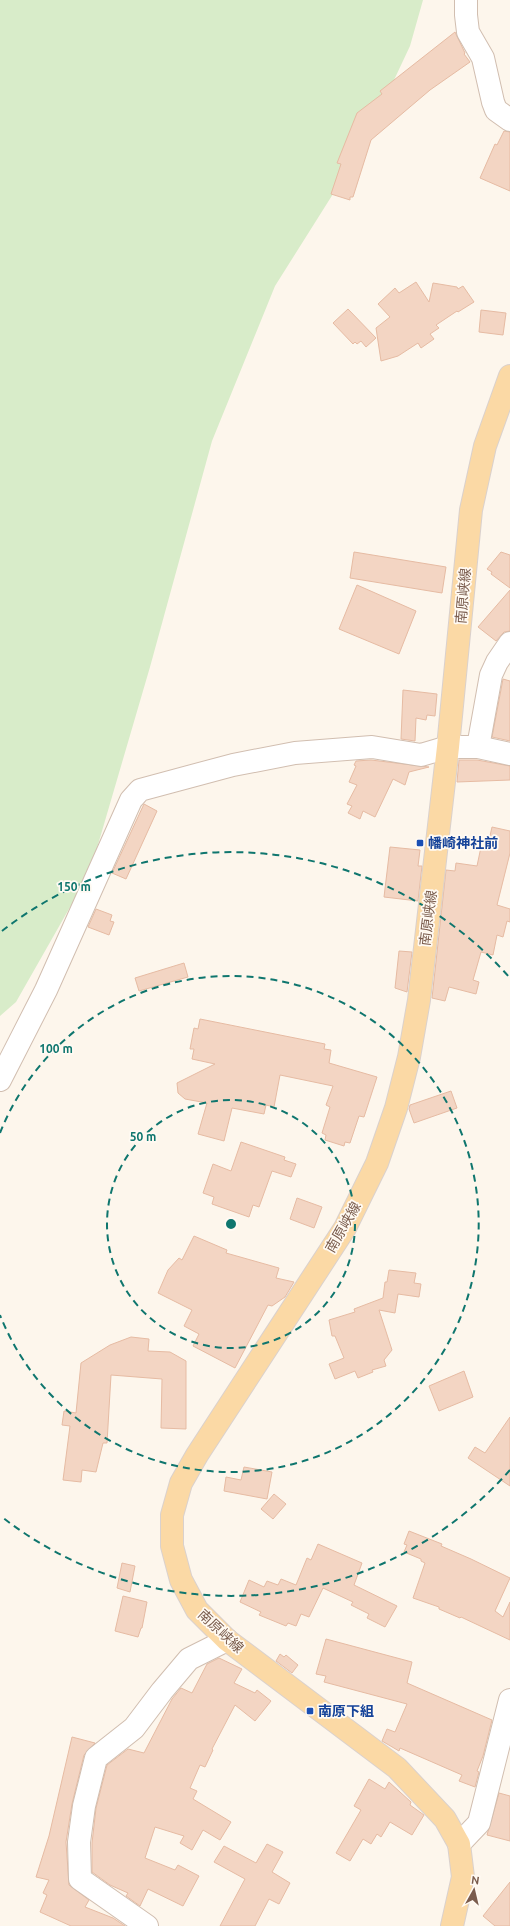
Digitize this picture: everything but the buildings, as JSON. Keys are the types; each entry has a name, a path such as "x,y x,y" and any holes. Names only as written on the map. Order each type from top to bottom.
{"main road":[{"name":"南原峡線","path":"452,1926 463,1876 459,1844 446,1819 397,1768 227,1640 197,1610 181,1580 172,1546 172,1515 181,1483 197,1455 345,1228 377,1163 396,1108 409,1057 419,1000 448,746 471,510 485,446 510,376"}],"street":[{"path":"466,0 468,32 483,58 493,102 496,110 510,120"},
{"path":"478,747 491,675 497,662 510,643"},
{"path":"0,1080 46,990 131,800 140,790 233,765 295,753 372,747 421,755 448,746 478,747 510,754"},
{"path":"147,1926 80,1879 79,1842 84,1806 96,1758 134,1728 189,1659 227,1640"},
{"path":"459,1844 479,1823 510,1700"}],"green space":[{"path":"0,0 423,0 410,46 362,148 275,286 212,441 150,667 90,872 16,1002 0,1016"}],"place":[{"name":"幡崎神社前","path":"420,843"},
{"name":"南原下組","path":"310,1711"}]}
